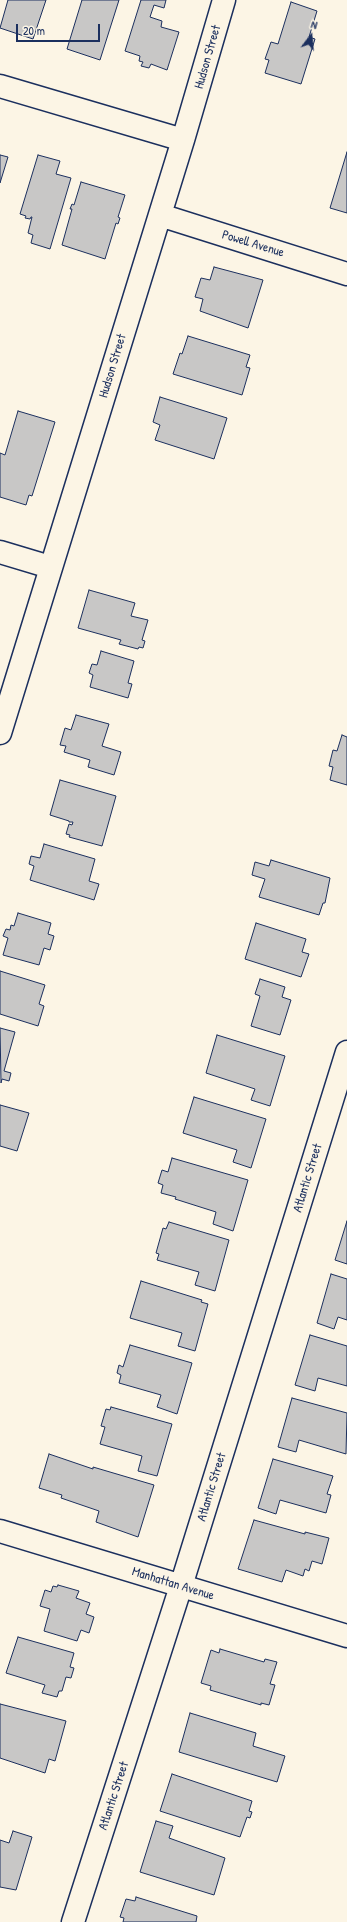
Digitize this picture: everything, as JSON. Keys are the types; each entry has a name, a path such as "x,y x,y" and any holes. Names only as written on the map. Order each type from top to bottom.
{"street":[{"name":"Hudson Street","path":"0,733 183,140 224,0"},
{"path":"0,86 183,140"},
{"name":"Powell Avenue","path":"160,215 347,274"},
{"path":"0,552 50,567"},
{"name":"Atlantic Street","path":"73,1922 181,1586 347,1052"},
{"name":"Manhattan Avenue","path":"0,1531 347,1636"}],"building":[{"path":"8,0 46,0 33,39 0,28"},
{"path":"82,0 119,0 100,60 67,49"},
{"path":"141,0 166,0 164,8 154,5 150,17 162,21 161,27 179,32 167,70 151,64 149,68 141,66 143,62 139,61 140,56 125,51"},
{"path":"291,2 317,11 309,37 315,39 301,84 265,73 269,60 265,59 271,42 278,44"},
{"path":"347,152 347,213 330,208"},
{"path":"0,155 8,157 0,183"},
{"path":"38,155 60,161 56,174 71,178 50,249 31,243 33,235 28,233 32,217 30,219 25,218 26,216 20,214"},
{"path":"81,182 125,195 118,217 120,218 118,224 116,223 105,259 62,245 72,209 70,209 72,204 74,205"},
{"path":"214,267 263,280 248,328 200,311 203,299 195,297 201,278 210,280"},
{"path":"188,336 250,355 246,367 250,368 242,395 173,374"},
{"path":"160,397 227,418 214,459 155,440 160,425 153,422"},
{"path":"18,411 55,422 32,496 29,495 26,505 0,497 0,453 5,455"},
{"path":"89,590 135,603 131,616 148,620 142,640 145,641 143,648 139,647 138,649 119,644 121,640 78,628"},
{"path":"101,651 134,661 128,683 132,684 128,698 90,687 93,675 89,673 92,664 97,665"},
{"path":"76,715 109,724 102,746 121,752 114,775 88,767 90,760 64,752 66,746 60,745 65,728 71,730"},
{"path":"342,735 347,737 347,785 330,780 333,767 329,766 333,750 337,751"},
{"path":"60,780 116,796 102,846 69,837 70,835 66,834 69,824 72,825 73,822 50,815"},
{"path":"44,844 95,859 89,881 99,884 94,900 30,880 34,866 29,864 31,856 40,858"},
{"path":"271,860 330,878 325,903 323,903 319,915 259,897 265,879 252,875 255,862 269,866"},
{"path":"18,913 51,923 48,934 54,936 50,950 44,948 39,965 3,955 8,938 3,936 6,929 10,930 11,925 14,926"},
{"path":"256,923 306,939 302,952 309,954 301,977 245,959"},
{"path":"0,971 45,985 39,1004 44,1006 38,1026 0,1014"},
{"path":"260,979 285,987 282,997 291,1000 280,1035 251,1026 260,996 255,994"},
{"path":"0,1028 15,1032 4,1071 11,1073 9,1081 2,1079 1,1083"},
{"path":"217,1035 285,1056 270,1106 251,1100 255,1089 206,1073"},
{"path":"194,1097 266,1119 251,1168 233,1162 237,1150 183,1133"},
{"path":"0,1105 29,1113 17,1151 0,1146"},
{"path":"172,1158 248,1180 233,1231 213,1224 216,1212 161,1193 163,1185 158,1183 162,1170 168,1172"},
{"path":"347,1221 347,1264 335,1260"},
{"path":"169,1222 229,1240 215,1291 195,1285 199,1272 157,1260 159,1254 156,1253 163,1228 166,1229"},
{"path":"331,1274 347,1279 347,1320 338,1317 334,1329 317,1323"},
{"path":"141,1281 202,1300 201,1302 208,1304 195,1351 178,1346 182,1333 130,1318"},
{"path":"310,1335 347,1346 347,1386 318,1378 315,1391 295,1385"},
{"path":"130,1345 192,1363 177,1414 157,1407 161,1395 119,1383 121,1375 117,1373 119,1365 123,1367"},
{"path":"292,1398 347,1413 346,1454 299,1440 296,1452 278,1447"},
{"path":"111,1407 172,1424 157,1476 138,1471 142,1456 100,1444 105,1427 101,1426 106,1409 110,1410"},
{"path":"49,1454 93,1469 93,1467 154,1485 138,1537 96,1522 99,1511 61,1498 62,1495 39,1488"},
{"path":"273,1459 333,1476 327,1494 331,1495 326,1513 280,1500 276,1514 258,1508"},
{"path":"254,1520 305,1534 305,1532 329,1538 322,1564 312,1561 309,1571 305,1569 303,1576 286,1570 282,1582 238,1569"},
{"path":"58,1585 79,1591 76,1598 90,1603 86,1614 94,1617 89,1633 81,1630 77,1641 44,1631 50,1609 40,1606 45,1590 51,1592 53,1586 57,1587"},
{"path":"18,1637 74,1653 70,1667 74,1668 71,1678 66,1677 62,1691 59,1691 57,1697 42,1693 45,1685 6,1673"},
{"path":"220,1649 264,1662 265,1659 277,1662 270,1684 275,1685 269,1705 261,1703 261,1705 210,1690 211,1686 201,1683 211,1650 219,1653"},
{"path":"0,1704 66,1721 55,1761 49,1759 45,1773 0,1758"},
{"path":"190,1713 256,1733 253,1746 285,1756 277,1782 179,1752"},
{"path":"172,1774 252,1801 249,1811 252,1812 250,1818 247,1817 240,1837 160,1811"},
{"path":"156,1821 173,1826 169,1838 225,1858 214,1895 140,1872"},
{"path":"13,1831 32,1837 16,1890 0,1887 0,1840 9,1843"},
{"path":"136,1897 197,1916 196,1922 123,1922 124,1918 120,1917 126,1899 135,1901"}]}
